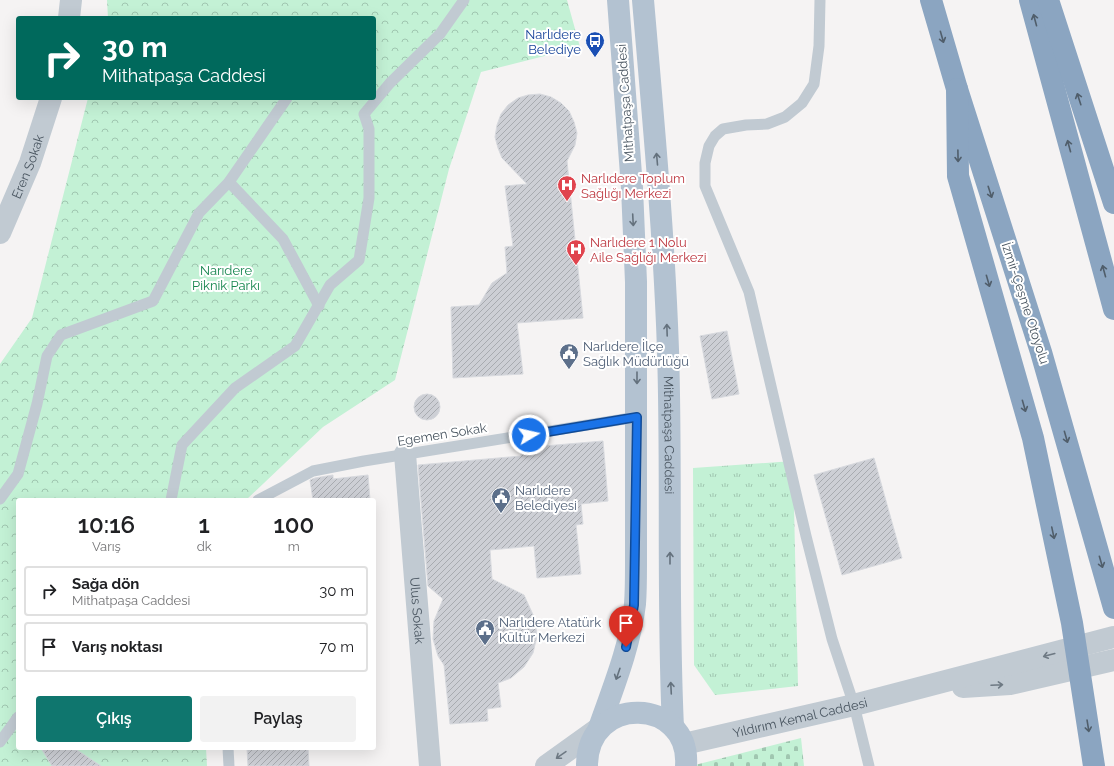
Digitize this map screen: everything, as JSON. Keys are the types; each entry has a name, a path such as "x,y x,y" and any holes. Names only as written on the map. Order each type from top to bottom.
{"highway":[{"name":"İzmir-Çeşme Otoyolu","path":"931,0 957,89 1042,352 1114,608"},
{"path":"1030,0 1114,309"},
{"path":"1048,0 1114,203"},
{"path":"957,89 958,176 1033,438 1072,623 1094,766"}],"main road":[{"name":"Mithatpaşa Caddesi","path":"587,766 587,755 591,740 599,728 623,661 634,605 637,417 636,282 632,196 618,0"},
{"name":"Mithatpaşa Caddesi","path":"643,0 665,262 670,460 670,661 679,736 686,766"},
{"path":"599,728 612,718 628,712 644,712 660,717 679,736"}],"street":[{"path":"69,16 71,0"},
{"name":"Eren Sokak","path":"0,233 30,163 50,100"},
{"name":"Ulus Sokak","path":"405,454 430,766"},
{"name":"Yıldırım Kemal Caddesi","path":"679,736 854,705 1114,637"},
{"name":"Yıldırım Kemal Caddesi","path":"916,689 1010,684 1114,660"},
{"path":"546,766 599,728"}],"lane":[{"path":"376,100 390,83 440,34 464,0"},
{"path":"820,0 819,46 814,84 802,103 785,117 768,124 746,125 723,129 715,136 709,146 705,163 705,186 749,292 828,625 854,705 869,766"},
{"path":"0,499 18,474 37,404 47,356 61,335 153,302 199,213 229,182 286,100"},
{"path":"171,498 182,445 235,388 296,346 330,285 360,260 369,198 369,129 364,114 376,100"},
{"path":"229,182 283,239 318,306"},
{"name":"Egemen Sokak","path":"262,498 313,471 405,454 637,417"},
{"path":"0,742 16,720"},
{"path":"228,750 229,766"}],"green space":[{"name":"Narıdere Piknik Parkı","path":"107,0 567,0 580,47 481,72 449,169 395,380 323,427 248,498 16,498 16,750 206,750 207,766 0,766 0,364 32,318 87,100 376,100 376,16 108,16"},
{"path":"793,461 798,686 715,695 694,665 693,468"},
{"path":"801,738 804,766 691,766"}],"building":[{"path":"540,94 551,97 561,103 569,111 577,133 575,145 567,161 583,318 517,323 523,374 453,378 451,307 479,305 492,283 507,273 505,247 513,246 505,186 527,184 502,158 495,137 497,125 501,114 508,105 518,98"},
{"path":"727,331 739,394 712,399 700,336"},
{"path":"427,394 436,398 440,407 436,416 427,420 418,416 414,407 418,398"},
{"path":"603,441 608,501 581,504 583,524 576,525 581,574 537,578 534,546 490,550 492,579 524,595 535,619 537,636 533,653 524,667 511,678 498,683 501,707 487,709 488,721 450,724 444,665 438,656 433,639 434,621 443,599 428,586 418,465 521,456 521,448"},
{"path":"874,458 902,558 842,575 814,475"},
{"path":"333,475 333,479 368,475 370,498 313,498 310,480"},
{"path":"42,750 77,750 101,766 52,766"},
{"path":"247,750 308,750 309,766 248,766"}],"place":[{"name":"Narlıdere Belediye","path":"595,58"},
{"name":"Narlıdere Toplum Sağlığı Merkezi","path":"567,202"},
{"name":"Narlıdere 1 Nolu Aile Sağlığı Merkezi","path":"576,266"},
{"name":"Narlıdere İlçe Sağlık Müdürlüğü","path":"569,370"},
{"name":"Narlıdere Belediyesi","path":"501,514"},
{"name":"Narlıdere Atatürk Kültür Merkezi","path":"485,646"}],"route":[{"path":"529,435 637,417 636,564 634,605 626,647"}]}
